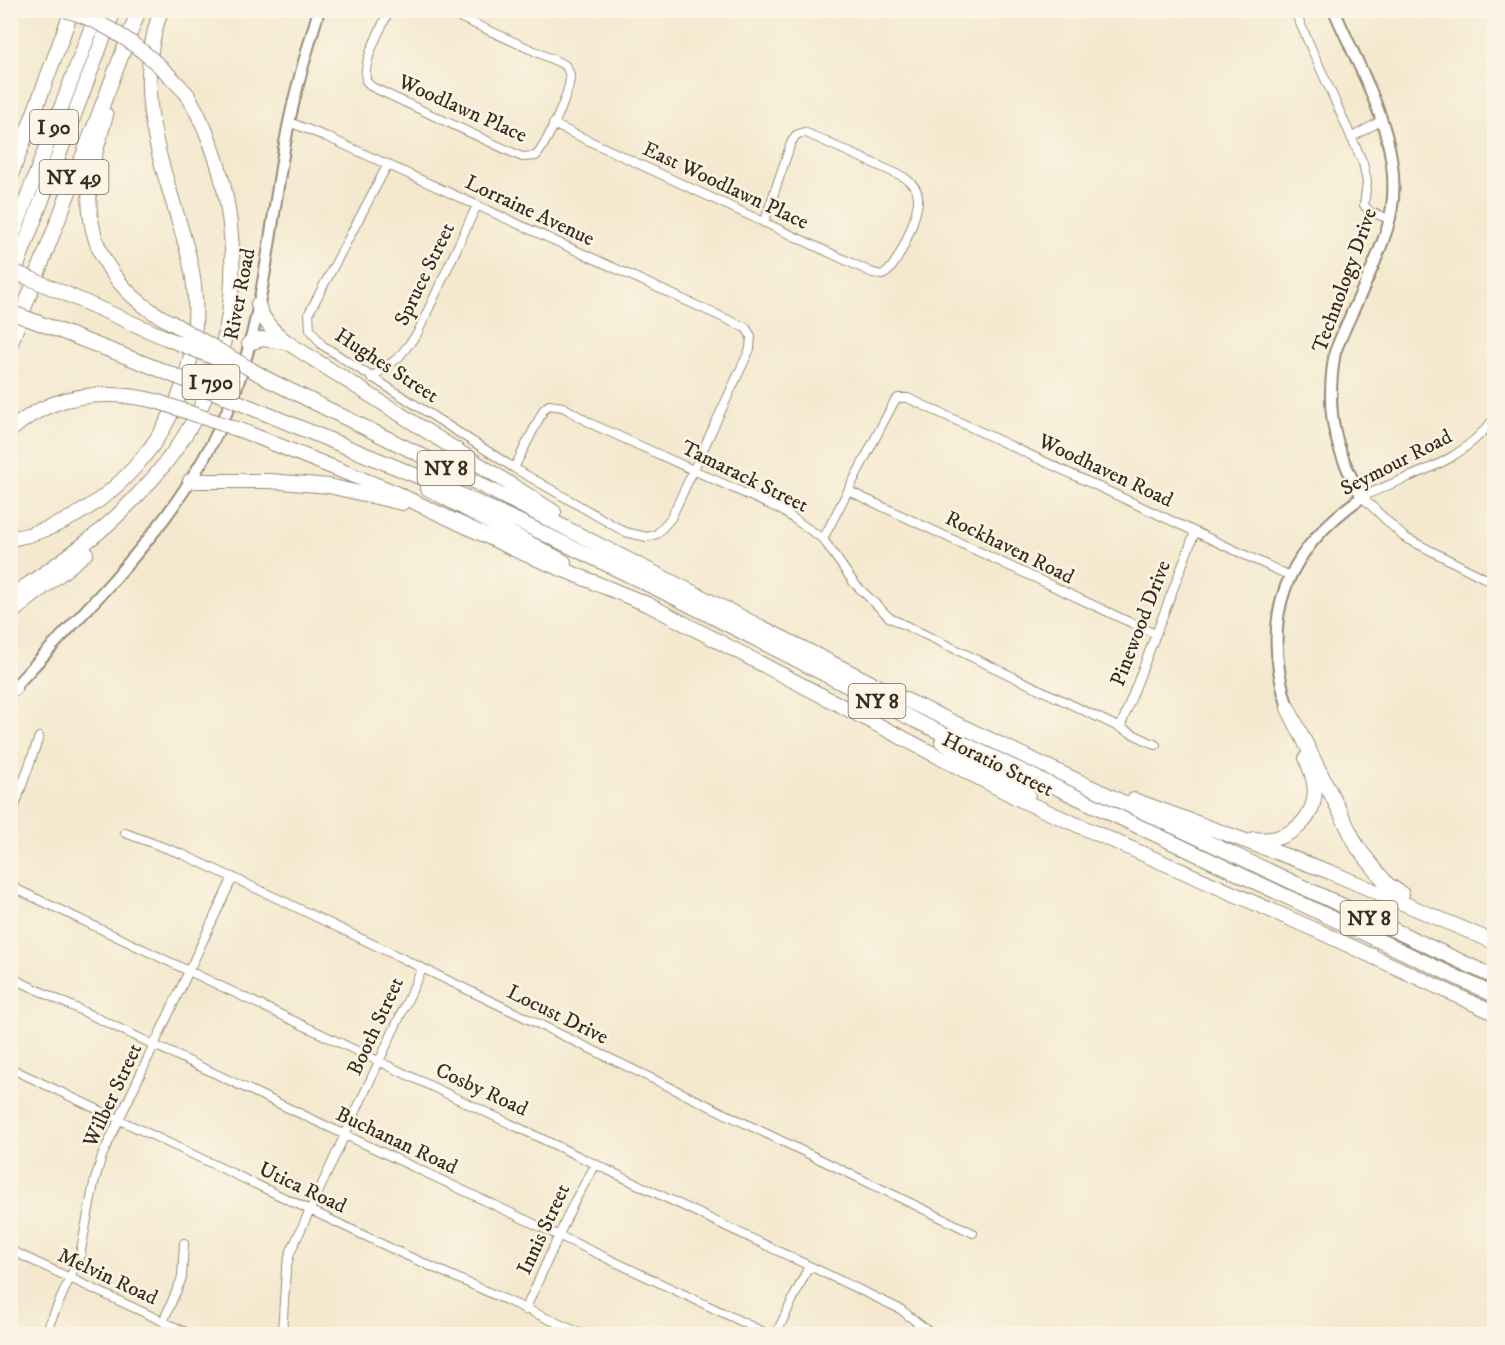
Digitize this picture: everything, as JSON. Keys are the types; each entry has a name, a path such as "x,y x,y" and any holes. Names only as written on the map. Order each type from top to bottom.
{"highway":[{"name":"I 790","path":"10,597 103,530 144,489 192,424 216,368 229,305 231,232 222,174 206,129 187,94 168,72 128,40 102,25 66,10"},
{"name":"NY 49","path":"10,178 72,10"},
{"name":"I 90","path":"10,243 98,10"},
{"name":"I 90","path":"10,284 114,10"},
{"name":"NY 49","path":"10,345 139,10"},
{"path":"10,538 64,521 109,493 125,478 146,456 163,431 182,391 191,360 195,335 194,283 189,258 157,151 150,113 149,53 161,10"},
{"path":"121,56 90,180 92,223 101,254 117,281 146,310 268,380"},
{"name":"NY 8","path":"10,270 268,380 624,556 891,693 1494,977"},
{"path":"258,304 261,316 272,331 288,343 624,556"},
{"name":"NY 8","path":"10,312 161,370 439,485 638,579 914,720 1494,995"},
{"path":"249,343 262,339 288,343"},
{"path":"10,431 31,416 67,399 94,394 118,394 156,401 245,432 390,490 438,513"},
{"path":"10,614 120,525 141,504 160,479 192,424"},
{"path":"382,461 616,591"},
{"path":"190,481 270,481 329,486 369,494 438,513"},
{"name":"Horatio Street","path":"438,513 490,538 649,605 776,670 948,764 1100,836 1318,931 1494,1013"},
{"path":"1235,835 1270,840 1284,836 1304,821 1311,811 1314,799 1312,775 1288,708"},
{"path":"1288,708 1369,866 1387,884 1432,913"},
{"path":"914,720 928,733 1100,836"},
{"path":"1065,776 1235,835 1432,913 1494,942"},
{"path":"1453,957 1494,970"}],"main road":[{"name":"River Road","path":"12,689 155,533 190,481 231,400 249,343 258,304 289,122 319,10"},
{"name":"Technology Drive","path":"1334,10 1382,120 1393,165 1394,188 1390,219 1378,255 1335,352 1332,371 1330,398 1337,445 1362,497"},
{"name":"Seymour Road","path":"1288,708 1281,685 1276,637 1281,602 1290,576 1301,555 1320,530 1362,497"}],"street":[{"name":"Woodlawn Place","path":"389,10 365,72 366,81 372,87 522,157 536,156 553,124 570,76 565,65 444,10"},
{"path":"1294,10 1363,163 1367,182 1364,205 1370,212 1390,219"},
{"path":"1351,138 1382,120"},
{"name":"Lorraine Avenue","path":"289,122 388,164 746,328 751,336 750,349 693,469"},
{"name":"East Woodlawn Place","path":"553,124 764,223 873,273 884,275 895,266 918,206 917,191 904,177 810,132 804,132 792,141 764,223"},
{"name":"Hughes Street","path":"388,164 309,313 310,329 322,345 514,468 625,532 647,537 663,529 671,518 693,469"},
{"name":"Spruce Street","path":"371,378 399,357 417,334 477,205"},
{"name":"Woodhaven Road","path":"849,491 894,402 898,398 908,398 1290,576"},
{"name":"Tamarack Street","path":"514,468 544,409 549,405 556,405 781,510 823,539 854,583 875,606 890,618 1156,745"},
{"name":"Seymour Road","path":"1362,497 1449,460 1468,447 1494,419"},
{"path":"823,539 849,491"},
{"name":"Rockhaven Road","path":"849,491 1155,634"},
{"path":"1362,497 1404,537 1494,583"},
{"name":"Pinewood Drive","path":"1120,728 1195,532"},
{"path":"10,820 39,737"},
{"name":"Locust Drive","path":"125,833 182,854 233,878 973,1233"},
{"name":"Wilber Street","path":"45,1335 80,1255 94,1183 102,1156 233,878"},
{"name":"Cosby Road","path":"10,886 900,1309 922,1324 932,1335"},
{"name":"Booth Street","path":"282,1335 286,1270 290,1253 422,969"},
{"name":"Buchanan Road","path":"10,977 768,1335"},
{"name":"Utica Road","path":"10,1068 582,1335"},
{"name":"Innis Street","path":"525,1310 574,1202 596,1164"},
{"path":"163,1322 182,1278 184,1243"},
{"name":"Melvin Road","path":"10,1250 190,1335"},
{"path":"776,1335 808,1266"}]}
